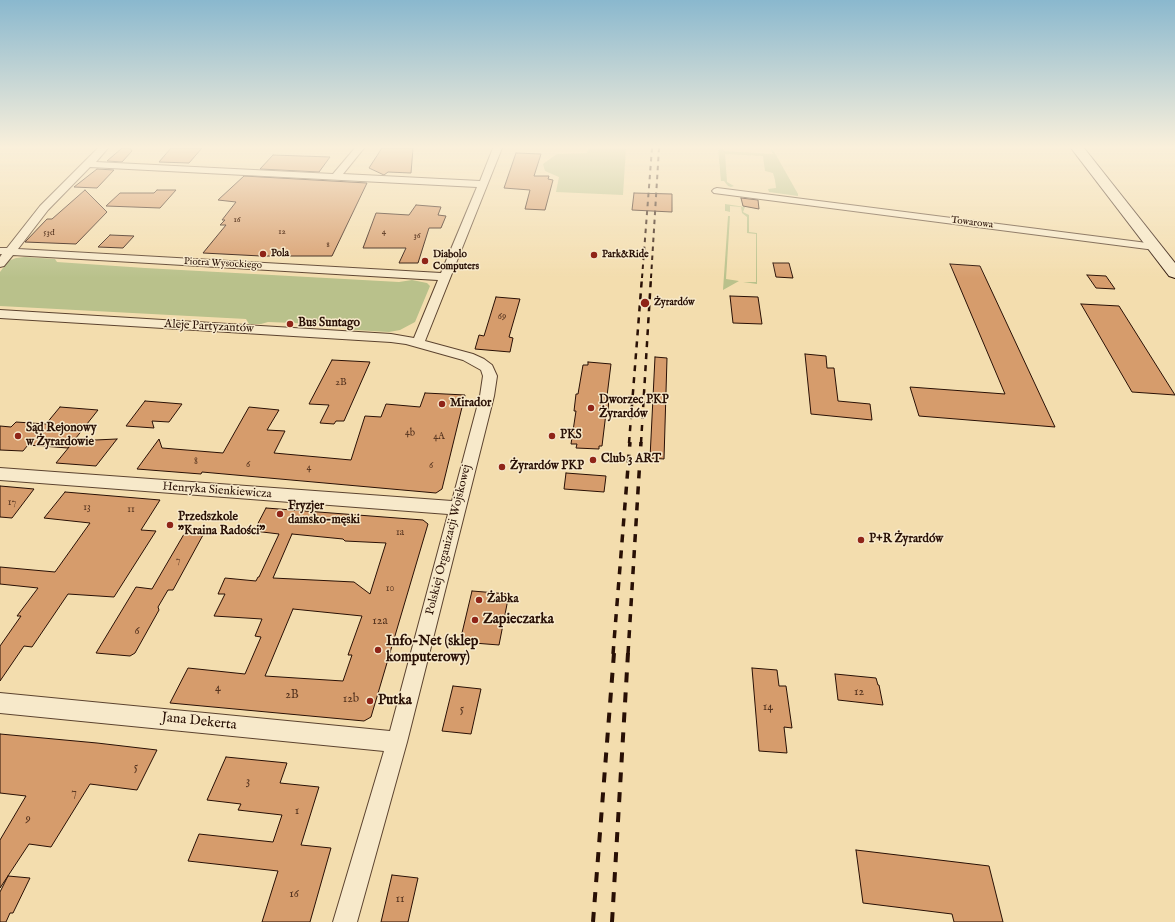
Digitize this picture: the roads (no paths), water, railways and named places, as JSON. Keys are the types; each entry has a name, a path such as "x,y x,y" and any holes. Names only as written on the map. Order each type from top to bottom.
{"main road":[{"path":"1111,191 1175,273"}],"street":[{"path":"0,264 4,251 61,191"},
{"path":"418,343 481,191"},
{"name":"Towarowa","path":"717,191 1155,247"},
{"name":"Piotra Wysockiego","path":"4,251 446,277"},
{"name":"Aleje Partyzantów","path":"0,314 391,338 418,343"},
{"name":"Polskiej Organizacji Wojskowej","path":"345,922 397,742 488,390 490,376 487,368 479,362 468,357 418,343"},
{"name":"Henryka Sienkiewicza","path":"0,474 458,508"},
{"name":"Jana Dekerta","path":"0,703 397,742"}],"railway":[{"path":"642,278 649,191"},
{"path":"651,278 656,191"},
{"path":"629,443 642,277"},
{"path":"641,443 651,277"},
{"path":"613,654 630,442"},
{"path":"628,654 641,442"},
{"path":"593,922 614,653"},
{"path":"612,922 628,653"}],"place":[{"name":"Pola","path":"263,254"},
{"name":"Park&Ride","path":"594,255"},
{"name":"Diabolo Computers","path":"425,261"},
{"name":"Żyrardów","path":"645,303"},
{"name":"Bus Suntago","path":"290,324"},
{"name":"Mirador","path":"442,404"},
{"name":"Dworzec PKP Żyrardów","path":"591,408"},
{"name":"Sąd Rejonowy w Żyrardowie","path":"18,436"},
{"name":"PKS","path":"552,436"},
{"name":"Club 3 ART","path":"593,460"},
{"name":"Żyrardów PKP","path":"502,467"},
{"name":"Fryzjer damsko-męski","path":"280,514"},
{"name":"Przedszkole \"Kraina Radości\"","path":"170,525"},
{"name":"P+R Żyrardów","path":"861,540"},
{"name":"Żabka","path":"479,600"},
{"name":"Zapieczarka","path":"475,620"},
{"name":"Info-Net (sklep komputerowy)","path":"378,650"},
{"name":"Putka","path":"370,701"}]}
